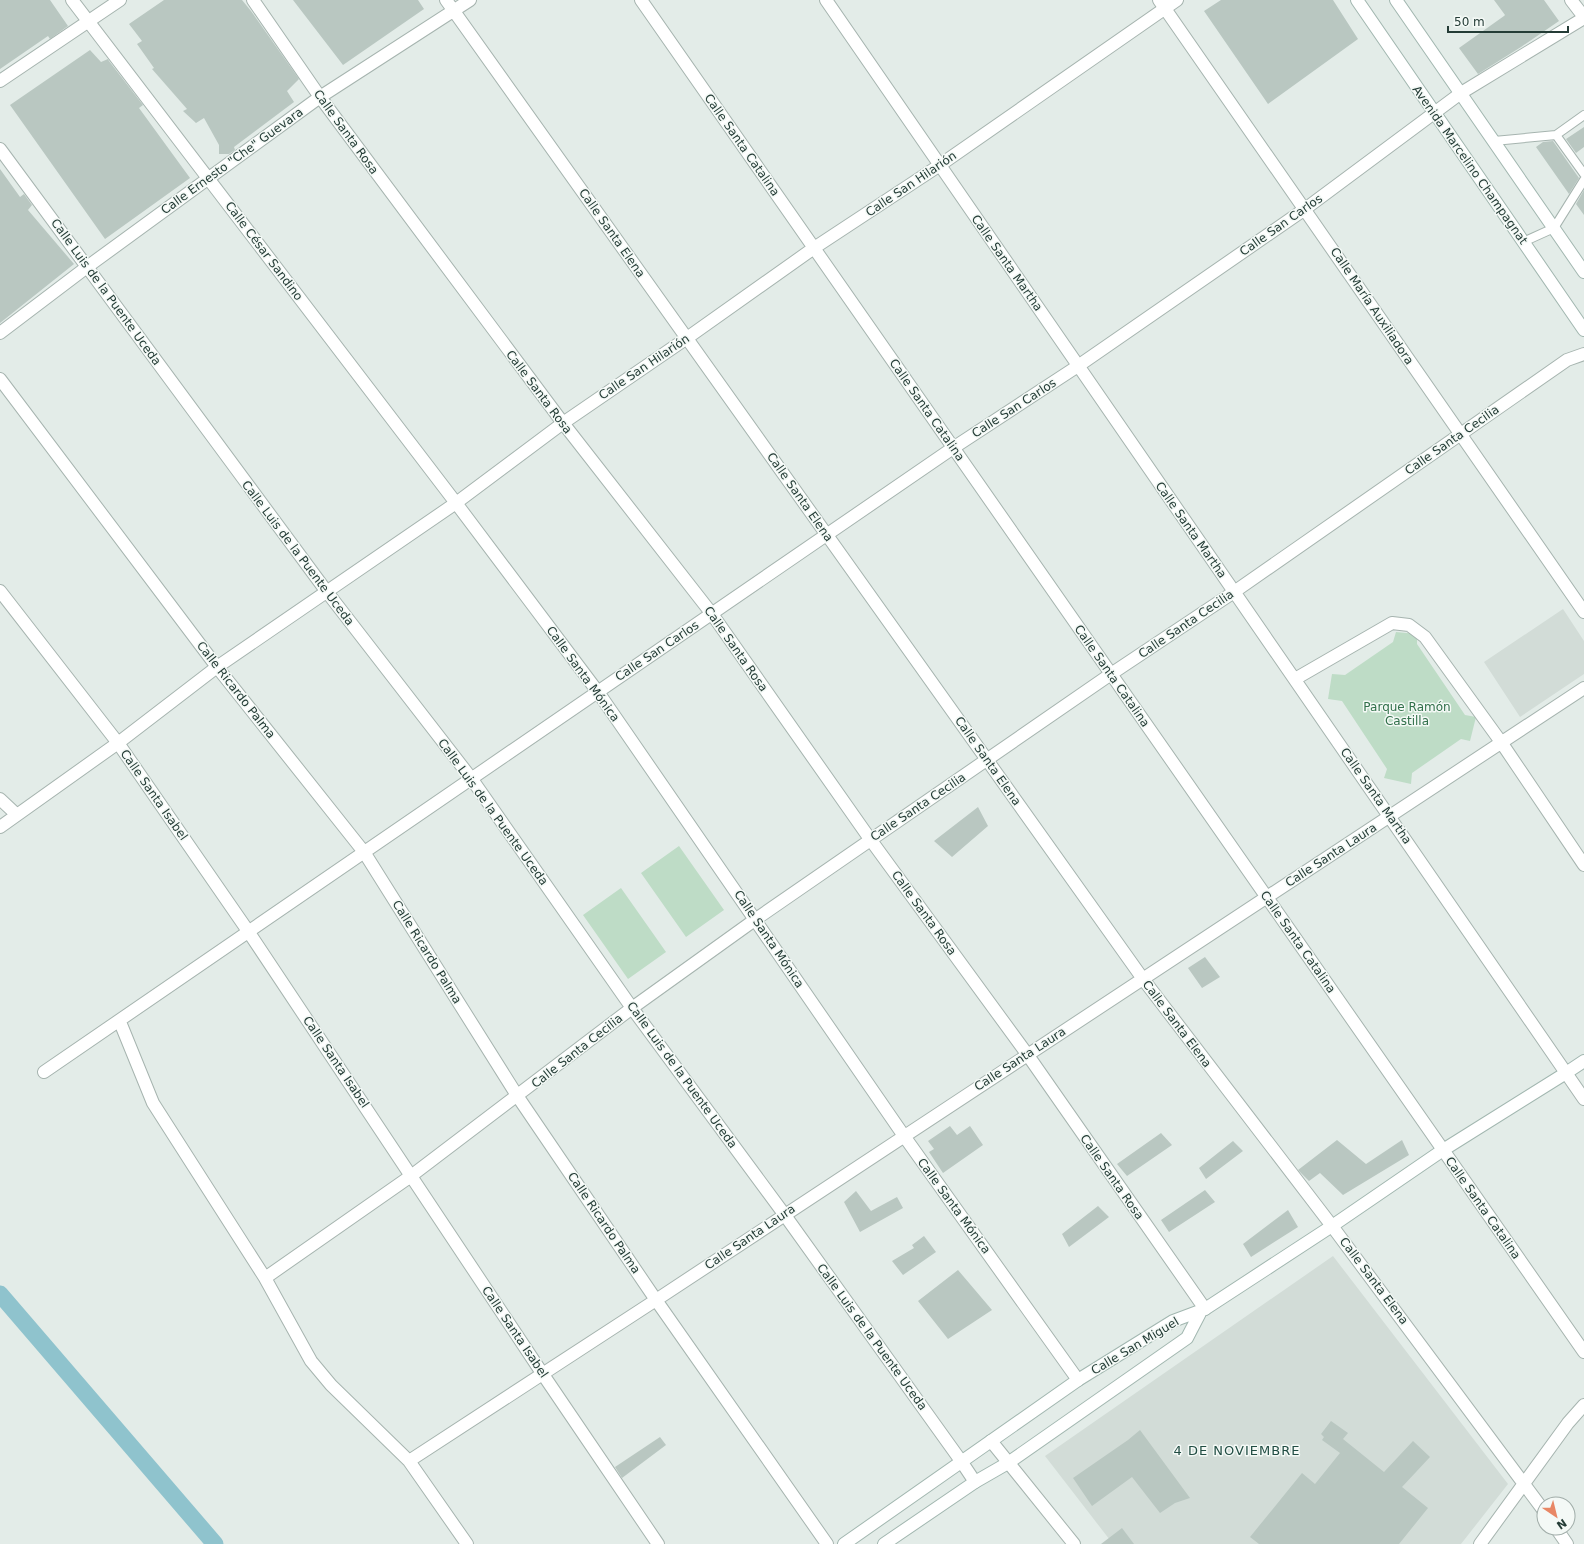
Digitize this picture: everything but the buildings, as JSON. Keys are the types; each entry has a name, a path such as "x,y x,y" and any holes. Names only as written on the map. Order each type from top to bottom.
{"street":[{"name":"Calle César Sandino","path":"72,0 456,502"},
{"path":"0,81 120,0"},
{"name":"Calle Santa Rosa","path":"254,0 320,97 562,423 712,614 870,839 1027,1054 1203,1310"},
{"name":"Calle Santa Elena","path":"446,0 1143,978 1332,1226 1536,1500"},
{"name":"Calle Ernesto \"Che\" Guevara","path":"0,333 87,267 320,97 470,0"},
{"name":"Calle Santa Catalina","path":"641,0 1584,1352"},
{"name":"Calle Santa Martha","path":"826,0 1584,1099"},
{"name":"Calle San Hilarión","path":"0,827 118,742 217,667 456,502 562,423 687,338 814,248 940,166 1162,4 1177,0"},
{"name":"Avenida Marcelino Champagnat","path":"1356,0 1584,330"},
{"path":"1396,0 1584,272"},
{"path":"1571,0 1584,18"},
{"name":"Calle María Auxiliadora","path":"1162,4 1584,612"},
{"name":"Calle San Carlos","path":"44,1072 120,1022 248,931 953,448 1078,366 1305,209 1461,93 1584,18"},
{"name":"Calle Luis de la Puente Uceda","path":"0,149 327,592 472,778 632,1008 784,1214 962,1462 974,1482"},
{"name":"Calle Santa Cecilia","path":"265,1278 412,1176 518,1097 632,1008 870,839 1111,674 1234,592 1567,360 1584,354"},
{"name":"Calle Ricardo Palma","path":"0,379 217,667 364,852 518,1097 656,1300 827,1544"},
{"name":"Calle Santa Mónica","path":"456,502 598,692 756,919 904,1136 1078,1380"},
{"name":"Calle Santa Isabel","path":"0,591 118,742 248,931 542,1373 658,1544"},
{"path":"1295,679 1392,623 1409,625 1425,637 1501,742 1584,865"},
{"name":"Calle Santa Laura","path":"409,1460 656,1300 784,1214 1584,688"},
{"path":"0,799 17,814"},
{"path":"120,1022 153,1103 265,1278 311,1361 331,1385 409,1460 467,1544"},
{"path":"1203,1310 1332,1226 1443,1150 1584,1061"},
{"name":"Calle San Miguel","path":"844,1544 1078,1380 1173,1321 1203,1310"},
{"name":"Calle San Miguel","path":"884,1544 974,1482 1008,1462 1187,1338 1203,1310"},
{"path":"1480,1544 1568,1423 1584,1405"},
{"path":"991,1441 1074,1544"}],"lane":[{"path":"1494,141 1556,135 1584,115"},
{"path":"1556,135 1584,174"},
{"path":"1523,242 1554,228 1584,180"}],"shaded area":[{"path":"1563,609 1584,641 1584,674 1520,717 1484,662"},
{"path":"1333,1256 1508,1484 1461,1544 1113,1544 1045,1456"}],"green space":[{"name":"Parque Ramón Castilla","path":"1396,632 1417,634 1417,644 1465,715 1476,717 1470,741 1461,739 1412,773 1411,784 1384,778 1387,769 1342,701 1328,699 1332,674 1345,675 1393,642"},
{"path":"679,846 724,910 686,937 641,873"},
{"path":"621,888 666,952 628,979 583,915"}],"waterway":[{"path":"0,1294 215,1544"}],"district":[{"name":"4 DE NOVIEMBRE","path":"1237,1450"}]}
